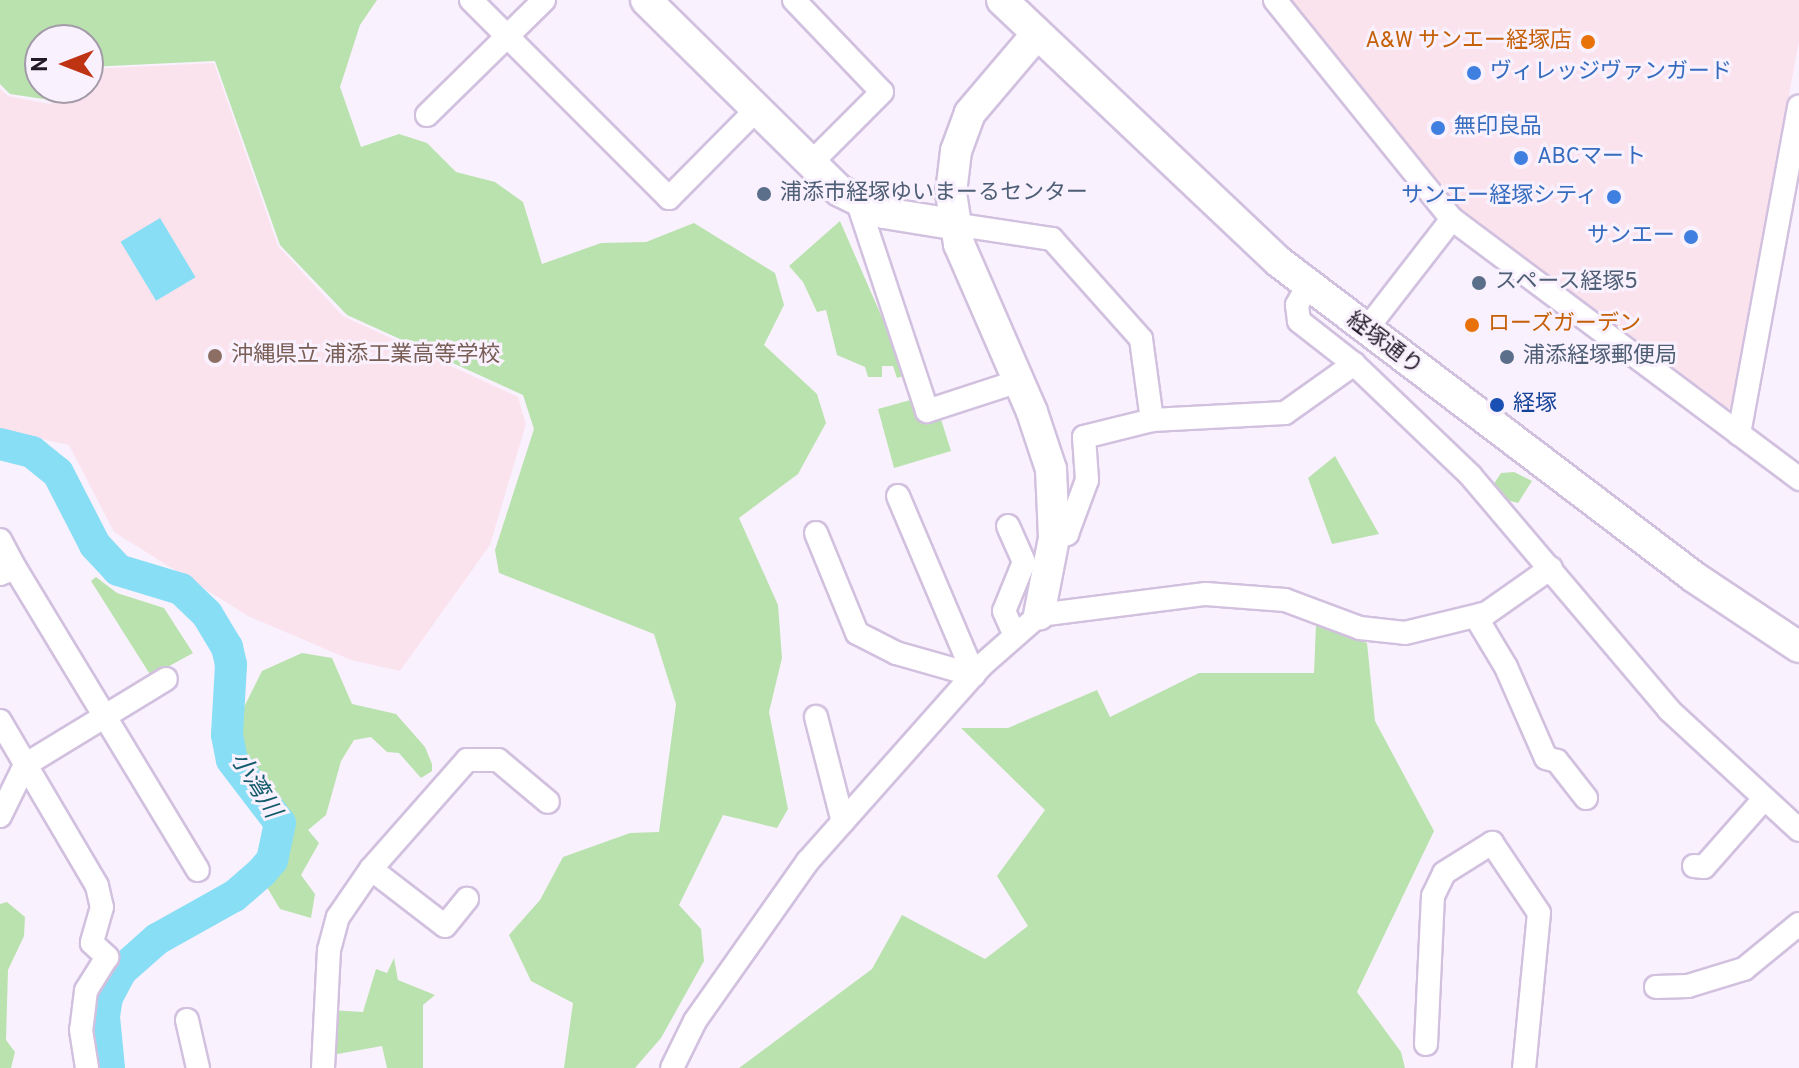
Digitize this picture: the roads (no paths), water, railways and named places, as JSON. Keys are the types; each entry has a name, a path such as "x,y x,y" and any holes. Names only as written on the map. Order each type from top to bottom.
{"street":[{"path":"471,0 669,198 755,111"},
{"path":"427,115 544,0"},
{"path":"646,0 810,164 858,203 884,213 1052,239 1141,339 1152,420"},
{"path":"794,0 882,92 810,164"},
{"name":"経塚通り","path":"1002,0 1204,196 1308,285 1694,577 1799,647"},
{"path":"1275,0 1452,219 1799,479"},
{"path":"1037,34 982,95 962,131 952,171 953,224 1019,381 1051,469 1054,538 1039,615"},
{"path":"1739,434 1799,106"},
{"path":"858,203 927,411 1019,381"},
{"path":"1366,330 1452,219"},
{"path":"1308,285 1297,305 1299,321 1354,364 1470,475 1669,710 1799,830"},
{"path":"1054,538 1067,534 1087,480 1084,437 1152,420 1285,413 1354,364"},
{"path":"898,496 974,675"},
{"path":"1008,526 1024,562 1004,611 1015,636"},
{"path":"816,533 857,633 896,653 974,675"},
{"path":"0,540 8,571 106,715 198,870"},
{"path":"672,1068 695,1021 808,861 974,675 1039,615 1206,594 1285,600 1360,628 1405,633 1476,617 1551,568"},
{"path":"1476,617 1506,667 1546,758 1557,761 1586,798"},
{"path":"0,816 25,765 166,679"},
{"path":"816,717 843,822"},
{"path":"0,721 97,886 102,907 92,943 107,957 86,991 81,1030 87,1068"},
{"path":"323,1068 329,950 338,917 371,869 467,760 498,760 548,802"},
{"path":"1694,866 1704,867 1764,799"},
{"path":"1426,1044 1433,896 1444,873 1492,843 1539,913 1524,1068"},
{"path":"371,869 445,926 467,899"},
{"path":"1656,987 1688,986 1744,969 1799,924"},
{"path":"187,1020 198,1068"}],"water":[{"path":"160,218 196,277 156,301 121,242"}],"waterway":[{"name":"小湾川","path":"0,444 32,452 58,473 95,545 118,570 181,589 207,614 227,647 231,665 227,735 232,760 280,823 272,860 262,872 234,896 157,939 121,971 107,997 104,1017 109,1068"}],"place":[{"name":"A&W サンエー経塚店","path":"1588,42"},
{"name":"ヴィレッジヴァンガード","path":"1474,73"},
{"name":"無印良品","path":"1438,128"},
{"name":"ABCマート","path":"1521,158"},
{"name":"浦添市経塚ゆいまーるセンター","path":"764,194"},
{"name":"サンエー経塚シティ","path":"1614,197"},
{"name":"サンエー","path":"1691,237"},
{"name":"スペース経塚5","path":"1479,283"},
{"name":"ローズガーデン","path":"1472,325"},
{"name":"沖縄県立 浦添工業高等学校","path":"215,356"},
{"name":"浦添経塚郵便局","path":"1507,357"},
{"name":"経塚","path":"1497,405"}]}
